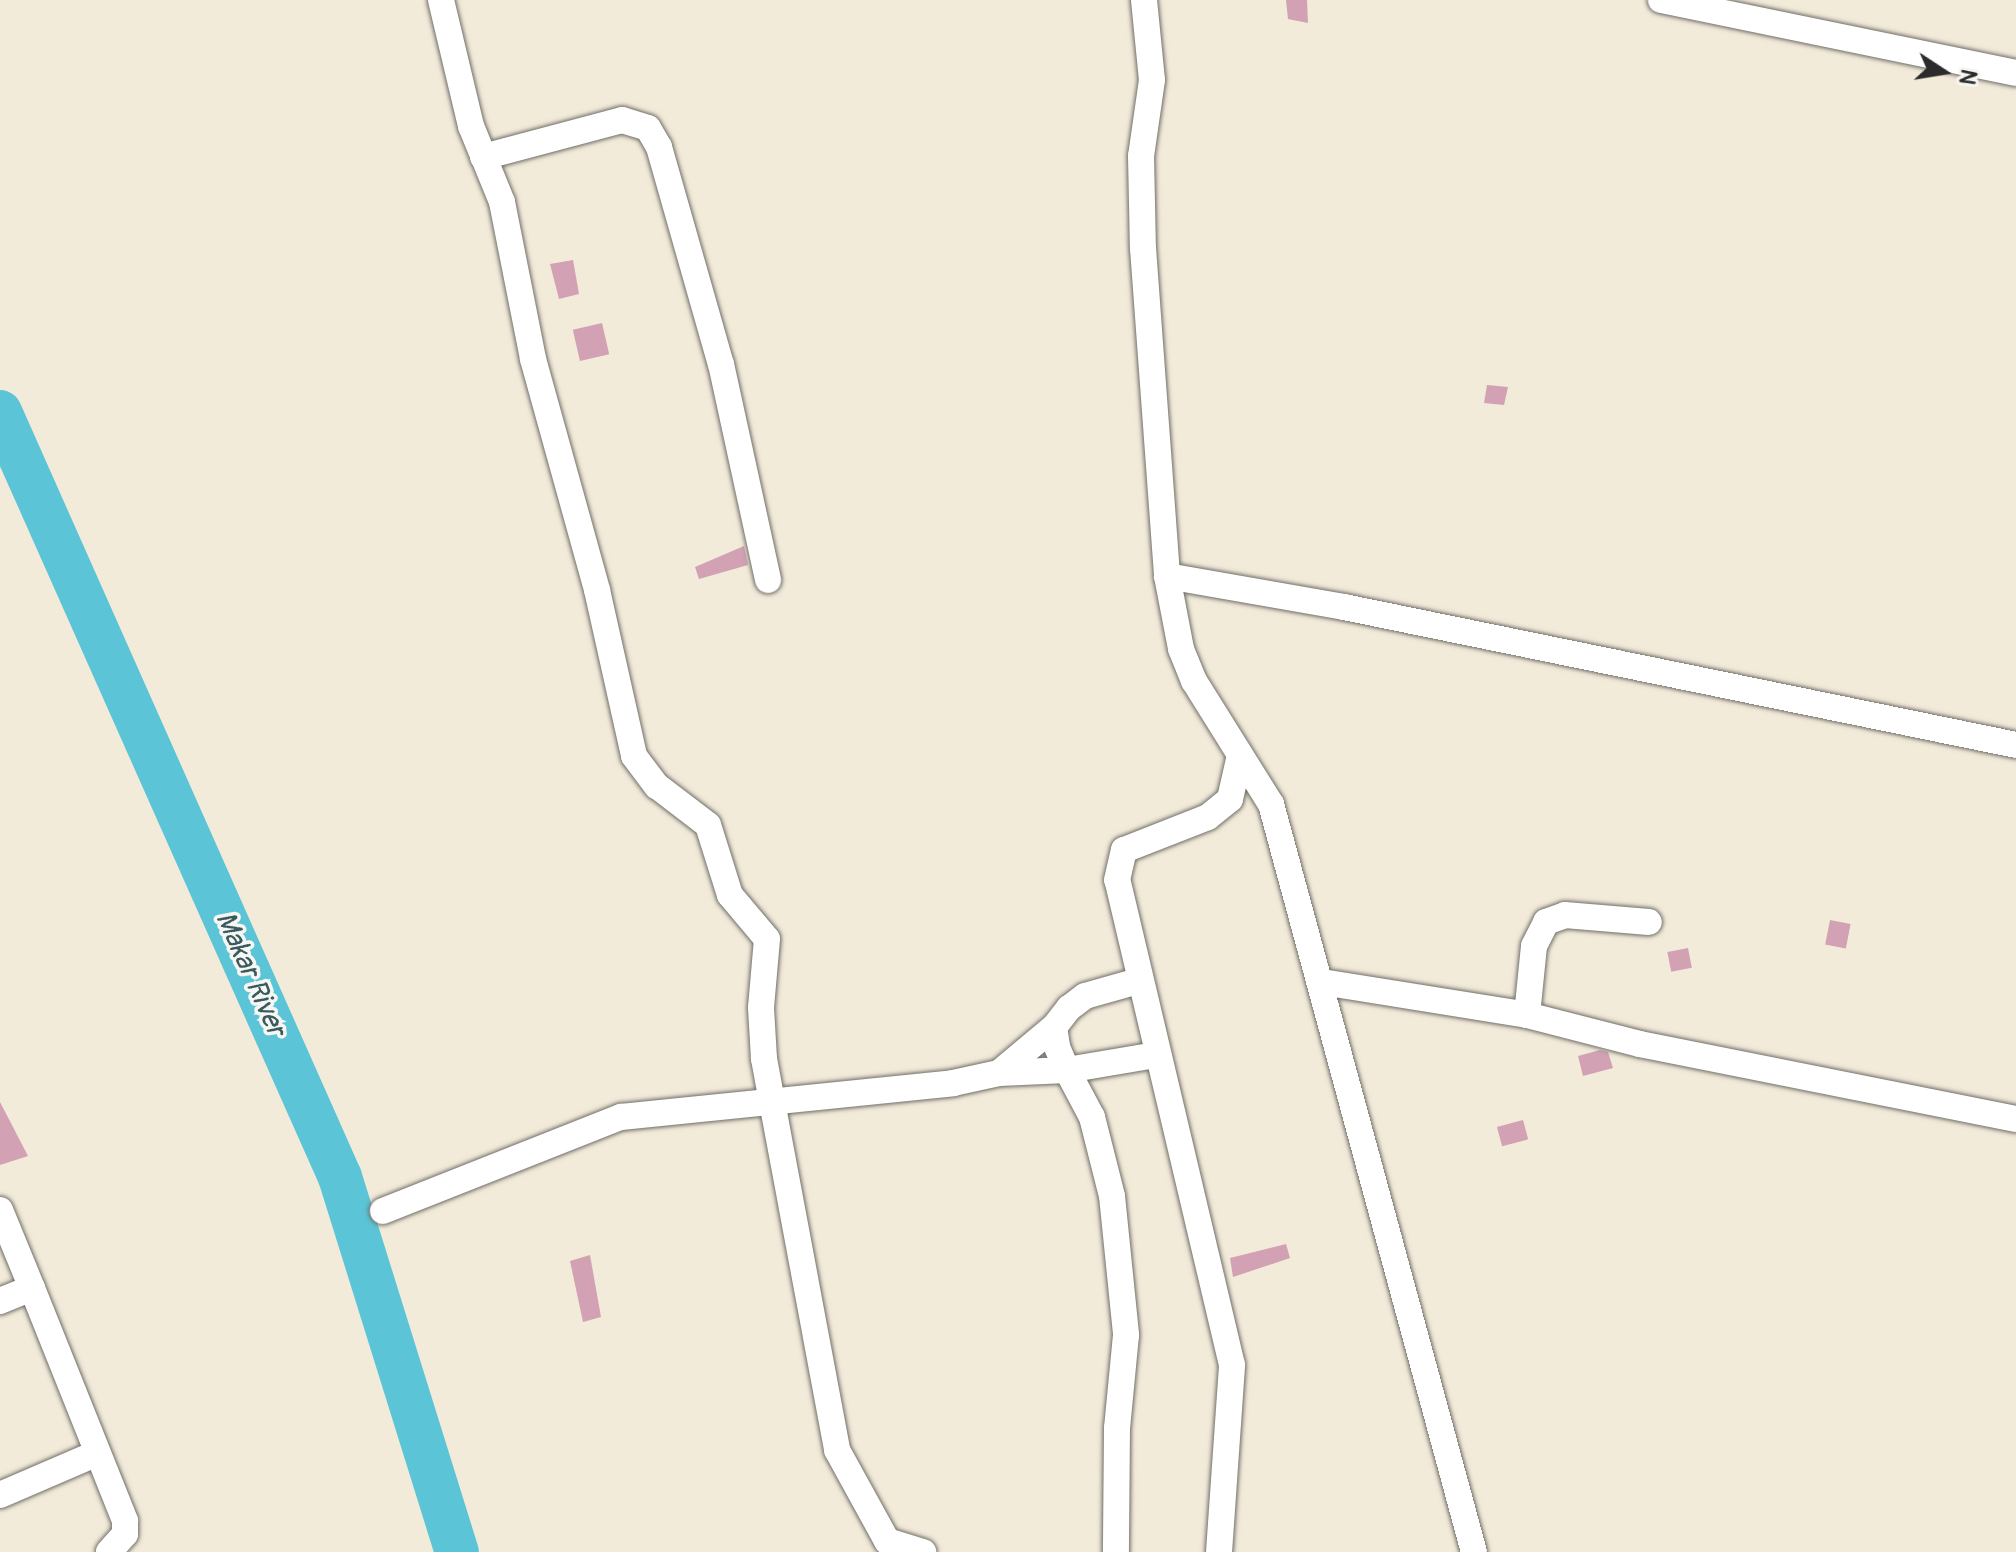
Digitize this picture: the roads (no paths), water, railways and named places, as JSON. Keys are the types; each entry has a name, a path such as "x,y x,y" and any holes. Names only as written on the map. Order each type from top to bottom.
{"street":[{"path":"441,0 457,77 483,157 502,202 533,359 597,590 634,756 657,786 708,825 730,895 767,939 761,1008 771,1101 837,1450 887,1541 923,1552"},
{"path":"1144,0 1152,80 1141,156 1143,248 1167,576 1181,649 1194,681 1271,804 1322,982 1474,1552"},
{"path":"1661,0 2016,73"},
{"path":"483,157 622,120 648,128 659,147 721,364 768,580"},
{"path":"1167,576 1359,610 2016,745"},
{"path":"1219,1552 1232,1365 1138,981 1117,880 1124,850 1208,817 1230,799 1240,755"},
{"path":"1230,799 1271,804"},
{"path":"1527,1015 1534,946 1546,922 1565,915 1649,922"},
{"path":"999,1073 1054,1027 1085,996 1138,981"},
{"path":"1322,982 1527,1015 1640,1044 2016,1119"},
{"path":"1054,1027 1067,1070 1103,1152 1126,1335 1117,1428 1116,1552"},
{"path":"383,1211 621,1117 953,1083 999,1073 1067,1070 1156,1055"},
{"path":"0,1210 95,1454 125,1521 125,1534 109,1552"},
{"path":"0,1301 32,1288"},
{"path":"0,1495 95,1454"}],"waterway":[{"name":"Makar River","path":"0,412 340,1177 457,1552"}]}
